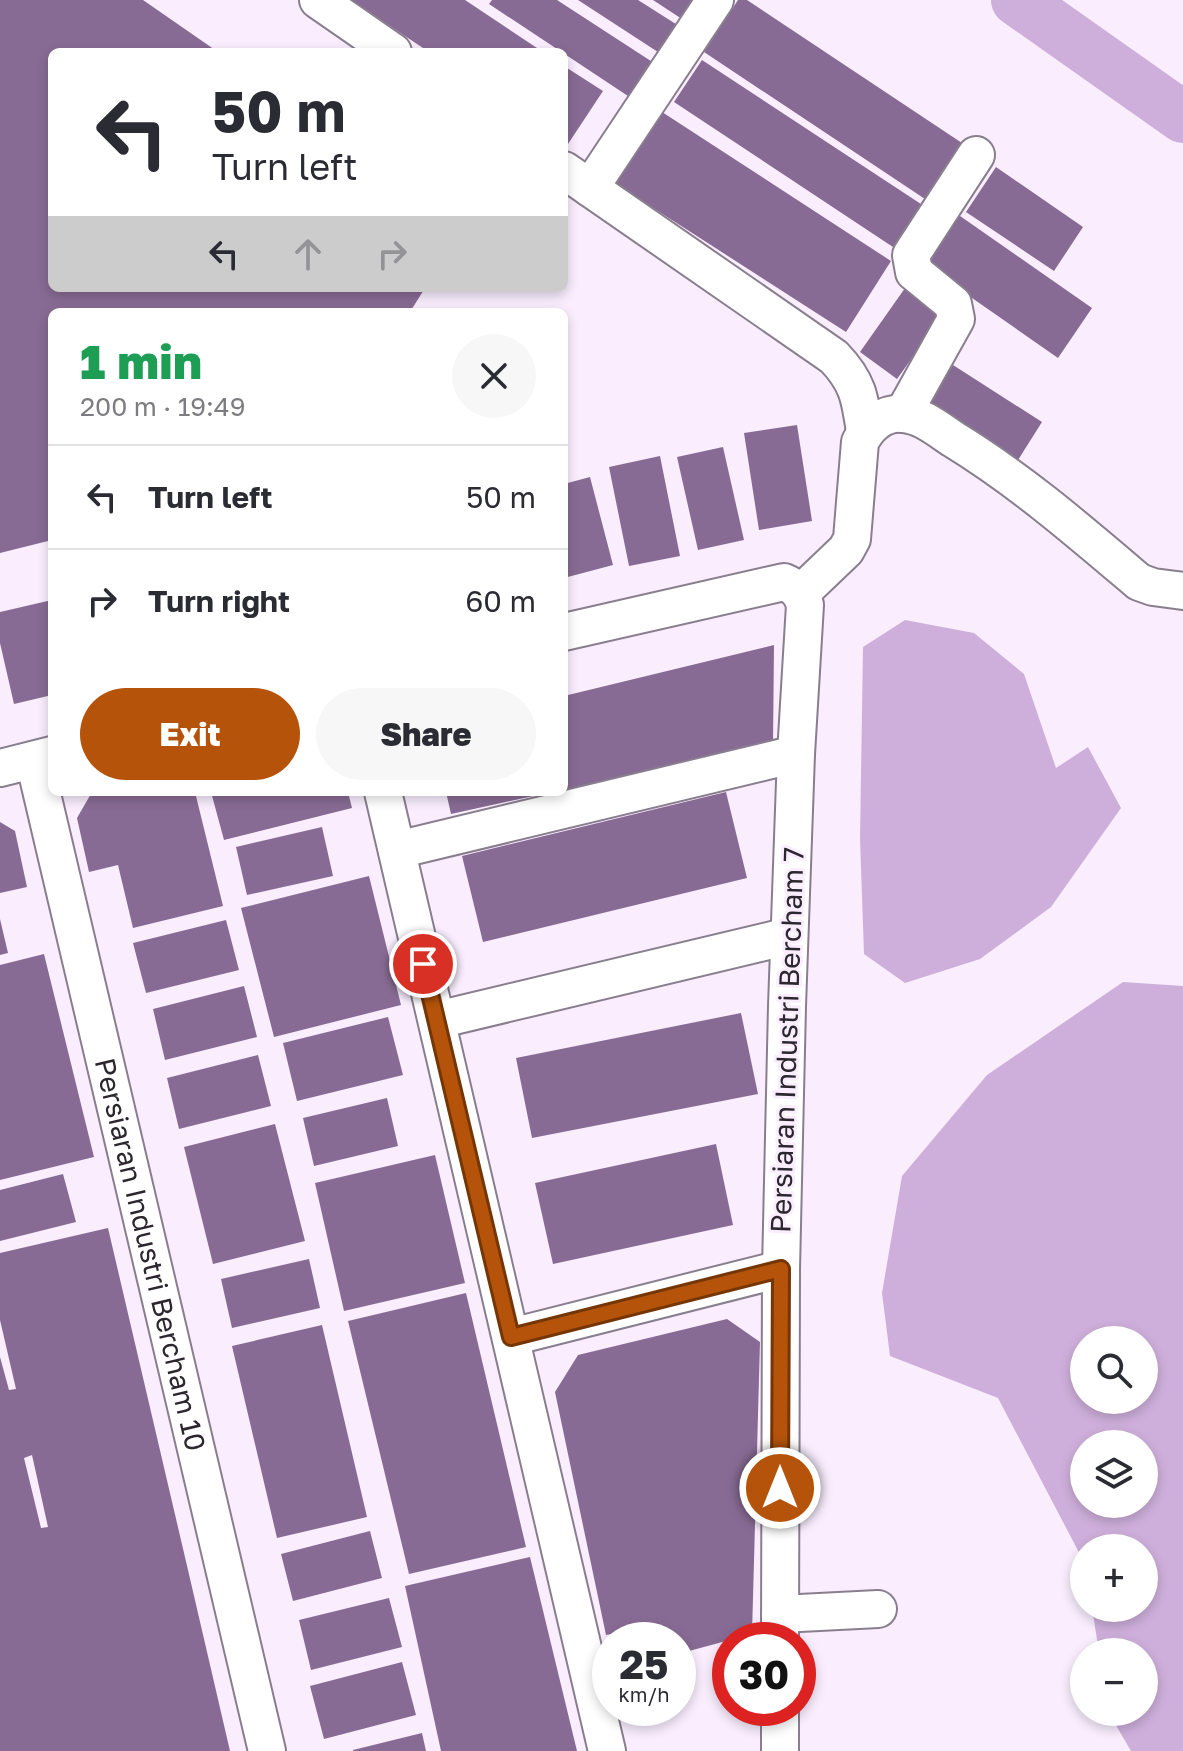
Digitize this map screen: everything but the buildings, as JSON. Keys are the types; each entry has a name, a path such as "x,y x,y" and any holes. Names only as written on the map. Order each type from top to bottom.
{"street":[{"path":"318,0 387,48"},
{"path":"715,0 577,179 834,357 853,380 859,395 865,432"},
{"path":"903,414 956,319 953,304 914,272 911,255 976,155"},
{"path":"568,631 773,583 793,585 801,593 846,550 852,539 860,442 865,432 876,421 889,415 903,414 918,418 986,459 1041,499 1139,582 1183,591"},
{"name":"Persiaran Industri Bercham 7","path":"780,1622 781,1269 789,936 805,605 801,593"},
{"path":"397,850 796,754"},
{"path":"0,768 43,758"},
{"name":"Persiaran Industri Bercham 10","path":"43,758 48,780"},
{"name":"Persiaran Industri Bercham 10","path":"52,796 267,1751"},
{"path":"384,796 607,1751"},
{"path":"437,1020 789,936"},
{"path":"511,1337 781,1269"},
{"path":"807,1622 878,1609"},
{"path":"780,1726 780,1751"}],"shaded area":[{"path":"905,620 974,633 1024,674 1056,768 1088,747 1121,808 1051,907 980,959 905,983 864,954 860,839 863,647"},
{"path":"1123,982 1183,986 1183,1751 1131,1751 1116,1726 1158,1726 1158,1638 1097,1638 1094,1622 1158,1622 1158,1534 1070,1535 998,1398 890,1356 882,1293 902,1176 987,1075"}],"waterway":[{"path":"1017,0 1183,117"}],"route":[{"path":"423,964 511,1337 781,1269 780,1488"}]}
